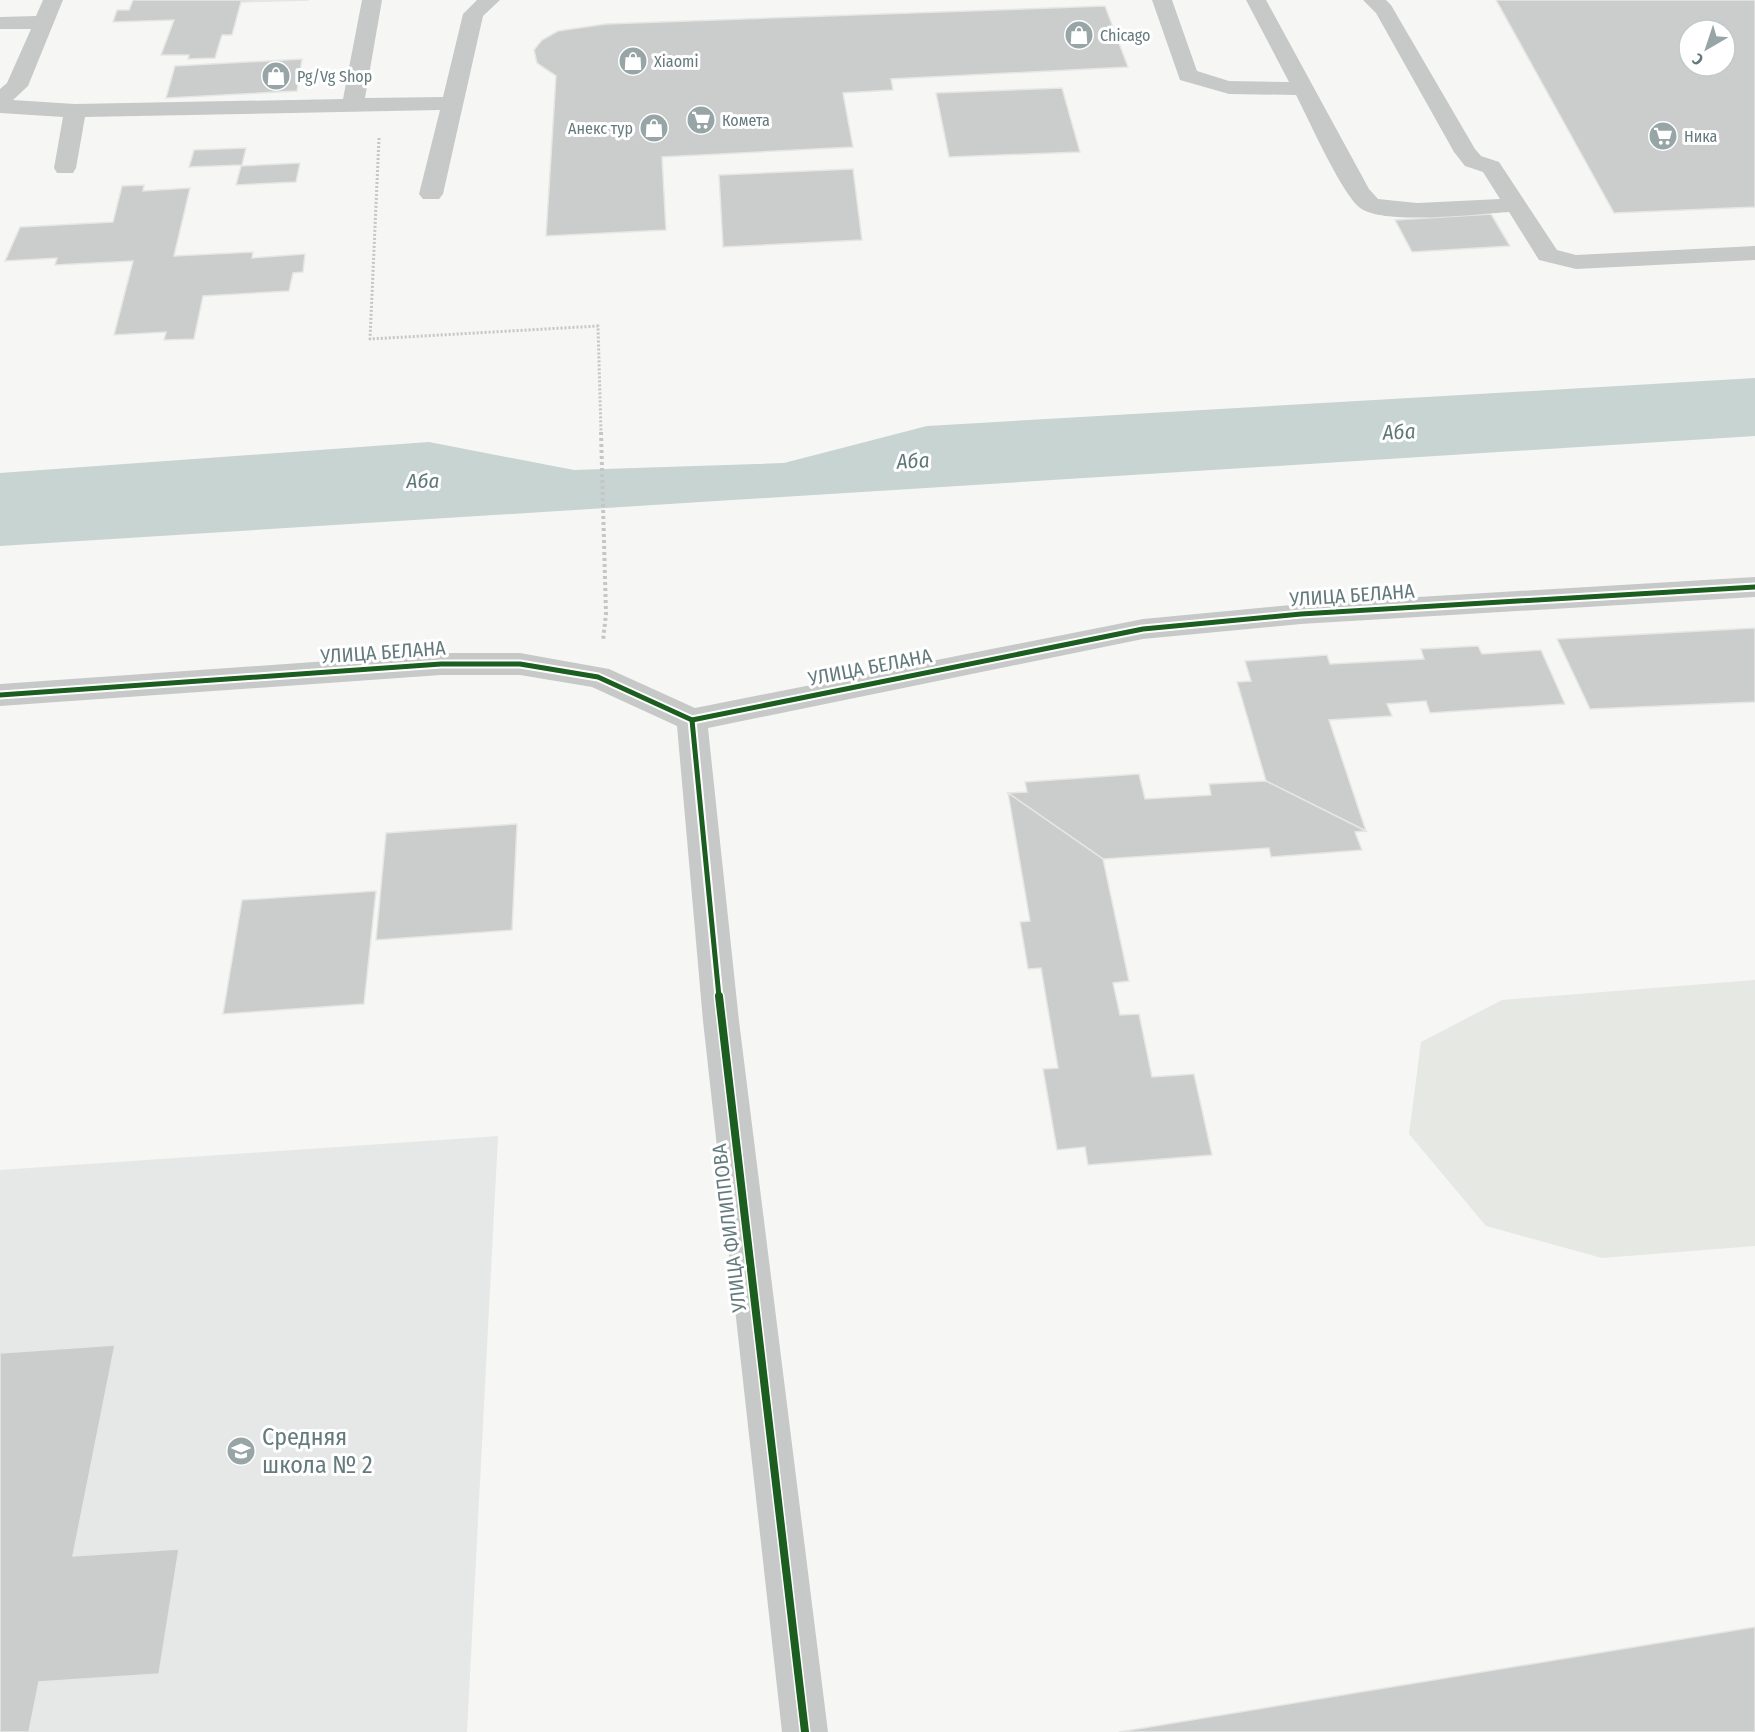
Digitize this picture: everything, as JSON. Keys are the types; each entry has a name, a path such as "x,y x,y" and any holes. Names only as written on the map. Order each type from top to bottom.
{"street":[{"path":"0,100 17,86 53,0"},
{"path":"352,107 372,0"},
{"path":"431,194 472,14 490,0"},
{"path":"1162,0 1188,75 1204,84 1226,88 1303,88"},
{"path":"1256,0 1358,190 1369,204 1383,209 1517,205"},
{"path":"1373,0 1384,9 1465,152 1473,161 1491,167 1548,255 1565,261 1755,253"},
{"path":"0,23 44,22"},
{"path":"0,106 75,111 381,107 450,103"},
{"path":"65,168 75,111"},
{"name":"УЛИЦА БЕЛАНА","path":"0,695 441,664 520,664 598,677 693,720 1143,630 1301,614 1755,587"},
{"name":"УЛИЦА ФИЛИППОВА","path":"693,720 721,1021 805,1732"}],"path":[{"path":"381,107 370,339 598,326 606,614"}],"shaded area":[{"path":"1755,980 1755,1246 1602,1258 1486,1226 1409,1134 1421,1042 1502,1000"},
{"name":"Средняя школа № 2","path":"498,1136 467,1732 0,1732 0,1170"}],"water":[{"name":"Аба","path":"1755,378 1755,436 0,546 0,473 429,442 574,470 784,463 927,426"}],"building":[{"path":"133,0 309,0 241,2 232,35 222,35 215,58 188,59 189,55 161,55 174,20 113,22 117,10 129,10"},
{"name":"Ника","path":"1496,0 1755,0 1755,207 1614,213"},
{"name":"Комета","path":"1105,6 1128,67 891,79 893,90 843,93 853,147 662,157 666,230 546,236 556,76 537,63 534,50 542,40 558,31 606,24"},
{"path":"302,59 297,91 166,98 175,66"},
{"path":"1062,88 1080,152 949,157 936,93"},
{"path":"246,148 242,165 189,167 194,150"},
{"path":"300,163 296,182 236,185 241,166"},
{"path":"853,169 862,240 723,247 719,175"},
{"path":"144,185 143,191 190,188 174,256 253,252 252,258 305,254 303,272 293,273 289,291 203,296 194,339 164,340 166,332 114,335 133,261 55,265 57,258 5,261 20,227 113,222 122,186"},
{"path":"1491,214 1510,246 1412,252 1395,220"},
{"path":"1755,628 1755,702 1590,709 1557,639"},
{"path":"1478,646 1482,654 1541,650 1565,704 1430,713 1426,701 1387,704 1392,716 1329,720 1366,831 1266,781 1237,682 1251,681 1245,661 1327,655 1330,664 1424,659 1421,649"},
{"path":"1139,774 1145,799 1211,795 1209,784 1266,781 1366,831 1355,832 1362,850 1271,857 1269,848 1103,859 1008,793 1027,792 1025,782"},
{"path":"1008,793 1103,859 1129,981 1113,983 1120,1015 1139,1014 1152,1077 1194,1074 1212,1155 1088,1165 1085,1147 1057,1150 1043,1069 1058,1068 1041,968 1028,969 1020,922 1030,921"},
{"path":"517,824 512,930 376,940 386,833"},
{"path":"376,891 364,1004 223,1014 242,900"},
{"path":"115,1345 73,1556 179,1549 159,1674 39,1682 29,1732 0,1732 0,1353"},
{"path":"1755,1627 1755,1732 1119,1732"}],"cycle path":[{"path":"0,695 441,664 520,664 598,677 692,720 1143,629 1301,614 1755,587"},
{"path":"692,720 721,1021 805,1732"}],"place":[{"name":"Chicago","path":"1079,35"},
{"name":"Xiaomi","path":"633,61"},
{"name":"Pg/Vg Shop","path":"276,76"},
{"name":"Комета","path":"701,120"},
{"name":"Анекс тур","path":"654,128"},
{"name":"Ника","path":"1663,136"},
{"name":"Средняя школа № 2","path":"241,1451"}]}
